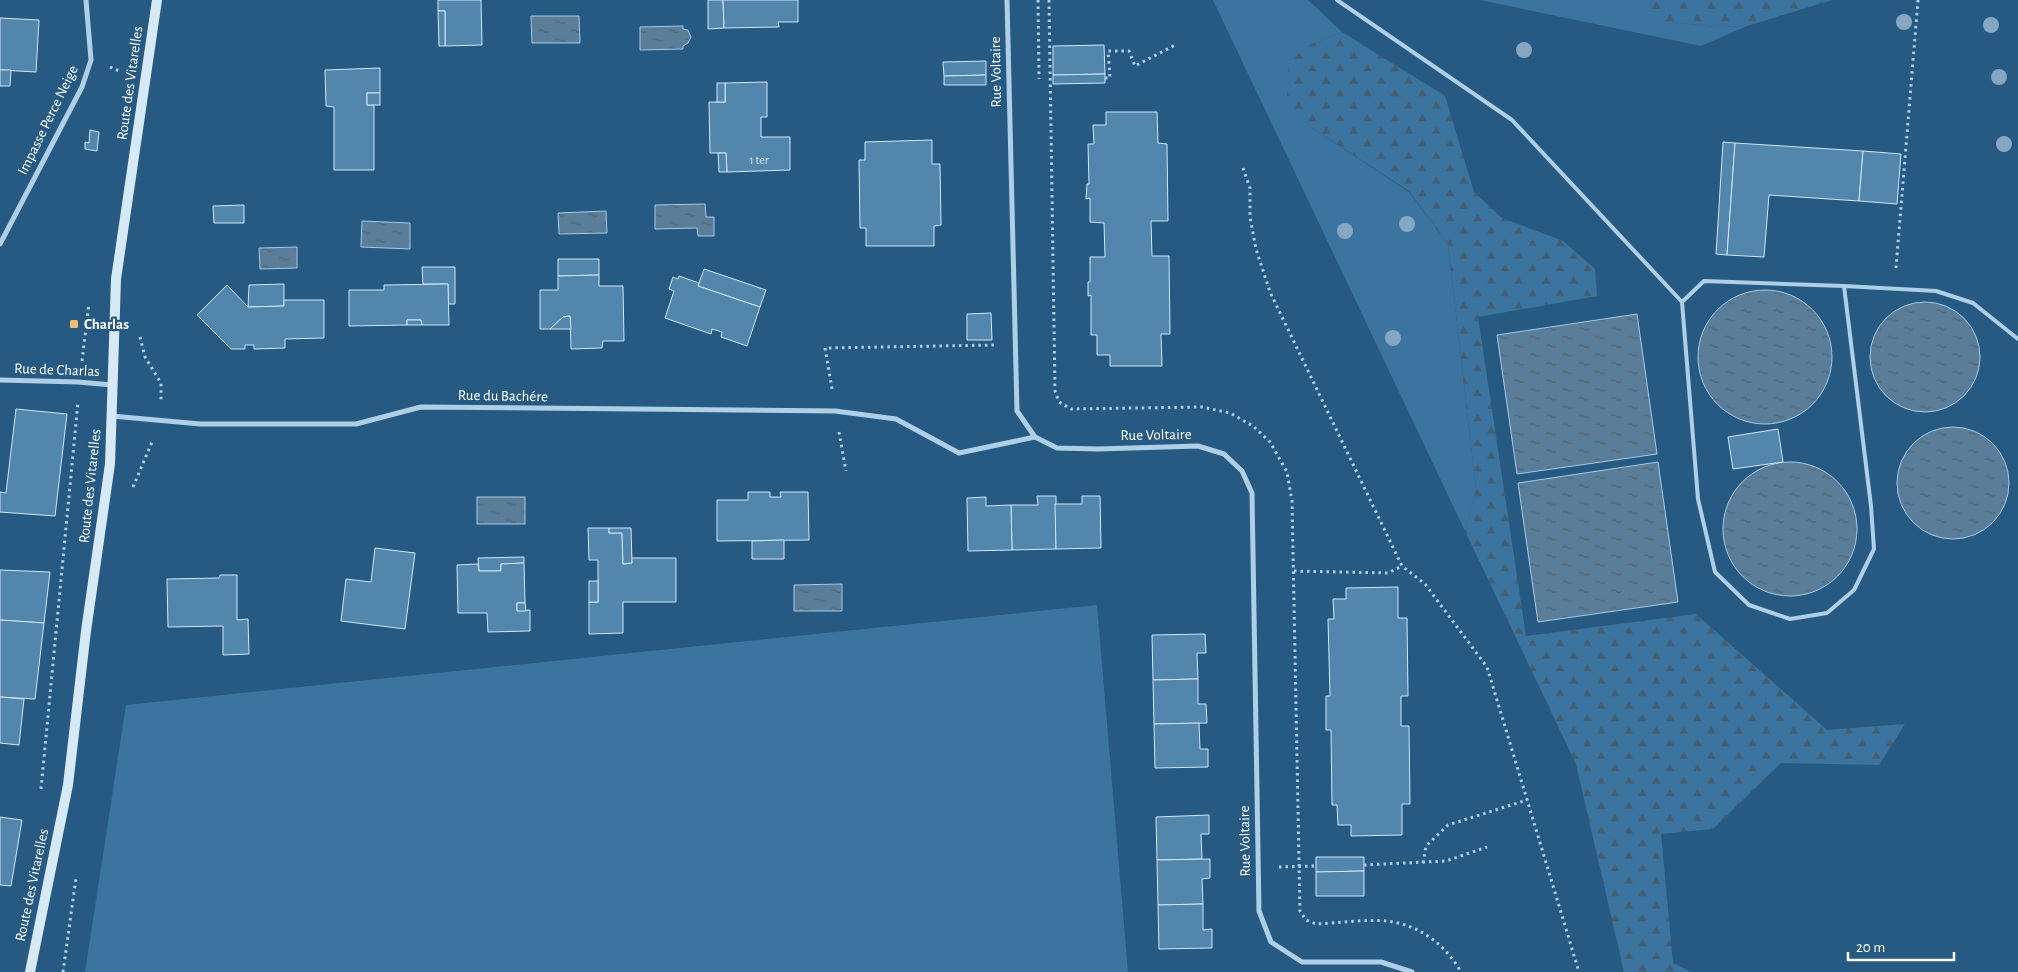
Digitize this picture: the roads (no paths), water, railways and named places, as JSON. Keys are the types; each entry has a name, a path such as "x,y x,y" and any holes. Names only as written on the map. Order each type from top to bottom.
{"main road":[{"name":"Route des Vitarelles","path":"30,972 68,785 86,631 110,464 116,279 157,0"}],"street":[{"name":"Impasse Perce Neige","path":"0,244 82,87 91,60 86,0"},
{"name":"Rue Voltaire","path":"1007,0 1016,411 1036,437 1057,448 1098,449 1198,446 1224,454 1242,471 1252,493 1259,911 1271,942 1302,962 1380,962 1412,972"},
{"name":"Rue de Charlas","path":"0,380 112,385"},
{"name":"Rue du Bachére","path":"112,416 200,424 356,424 421,407 835,411 896,419 959,453 1036,437"}],"lane":[{"path":"1337,0 1512,120 1682,302 1698,499 1715,572 1749,605 1790,619 1827,613 1854,590 1874,549 1871,506 1844,286"},
{"path":"1682,302 1704,281 1936,290 1973,302 2018,340"}],"water":[{"path":"531,16 579,16 580,43 532,43"},
{"path":"683,26 683,29 688,30 691,37 688,43 683,46 683,49 640,50 640,27"},
{"path":"705,204 706,217 714,217 714,236 698,236 697,228 655,229 655,205"},
{"path":"606,211 607,233 559,234 558,213"},
{"path":"362,221 410,223 410,249 361,247"},
{"path":"297,247 297,268 260,269 259,248"},
{"path":"1765,290 1791,295 1802,301 1812,310 1821,320 1827,331 1832,357 1827,383 1821,394 1812,404 1802,413 1791,419 1765,424 1739,419 1728,413 1718,404 1709,394 1703,383 1698,357 1703,331 1709,320 1718,310 1728,301 1739,295"},
{"path":"1925,302 1946,306 1964,318 1976,336 1980,357 1976,378 1964,396 1946,408 1925,412 1904,408 1886,396 1874,378 1870,357 1874,336 1886,318 1904,306"},
{"path":"1637,314 1657,454 1517,474 1497,335"},
{"path":"1953,427 1974,432 1992,444 2004,462 2009,483 2004,504 1992,522 1974,534 1953,539 1932,534 1914,522 1902,504 1897,483 1902,462 1914,444 1932,432"},
{"path":"1658,462 1678,602 1538,622 1518,483"},
{"path":"1790,462 1816,467 1827,473 1837,482 1846,492 1852,503 1857,529 1852,555 1846,566 1837,576 1827,585 1816,591 1790,596 1764,591 1753,585 1743,576 1734,566 1728,555 1723,529 1728,503 1734,492 1743,482 1753,473 1764,467"},
{"path":"477,497 525,497 525,524 477,524"},
{"path":"842,584 842,611 794,611 794,585"}],"place":[{"name":"Charlas","path":"74,324"}]}
